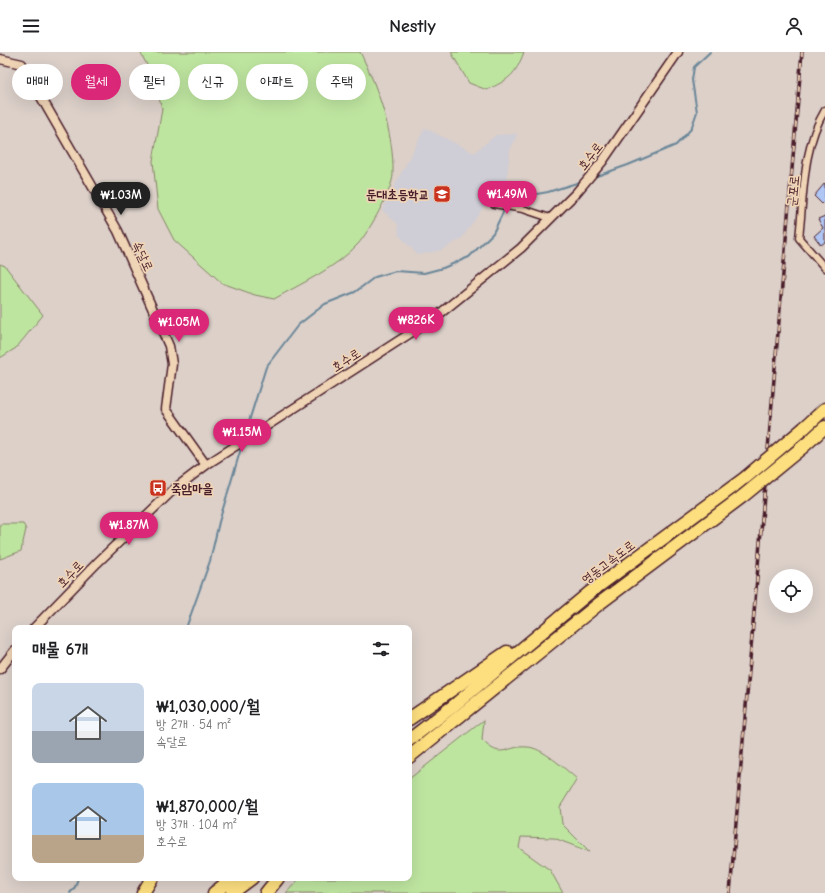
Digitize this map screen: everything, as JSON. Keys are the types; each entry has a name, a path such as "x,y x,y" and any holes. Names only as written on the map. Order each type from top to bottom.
{"highway":[{"name":"영동고속도로","path":"412,738 452,707 589,593 745,478 825,409"},
{"path":"412,756 600,603 743,496 825,427"},
{"path":"412,717 589,593"},
{"path":"143,893 150,881"},
{"path":"214,893 229,881"},
{"path":"232,893 248,881"},
{"path":"266,893 276,881"}],"street":[{"name":"호수로","path":"37,625 97,563 173,490 218,457 437,316 521,248 576,193 602,162 678,52"},
{"name":"속달로","path":"0,59 22,64 118,231 169,346 172,364 166,409 206,465"},
{"name":"군포로","path":"825,110 816,125 809,147 799,238 825,268"},
{"path":"494,204 523,208 550,218"},
{"path":"0,669 12,654"}],"shaded area":[{"name":"둔대초등학교","path":"425,128 474,153 496,135 517,134 510,150 506,183 485,205 461,239 441,250 418,255 399,235 398,224 382,210"}],"green space":[{"path":"140,52 360,52 366,64 367,66 373,80 384,111 391,143 393,174 385,200 368,231 358,244 329,268 274,299 255,295 222,283 174,240 158,209 153,161 162,109 160,100 180,100 180,64 146,64"},
{"path":"451,52 524,52 518,67 514,72 501,83 487,90 469,83"},
{"path":"0,264 5,266 43,315 16,348 0,358"},
{"path":"0,524 23,524 26,529 21,551 0,559"},
{"path":"484,720 482,740 495,750 504,751 520,747 533,748 547,755 577,779 560,807 562,824 590,852 554,838 521,837 519,848 550,870 563,893 286,893 297,881 412,881 412,777"}],"building":[{"path":"825,183 825,201 822,204 814,196"},
{"path":"825,216 825,242 821,245 814,236 823,228 818,219"}],"waterway":[{"path":"594,177 676,145 691,129 697,112 692,80 694,67 710,52"},
{"path":"244,437 266,367 298,325 325,304 355,292 375,277 396,271 424,273 443,268 469,257 493,233 508,202 520,197 548,192 583,181"},
{"path":"187,625 210,561 219,522 242,445"},
{"path":"70,893 75,887 77,881"}],"railway":[{"path":"730,893 802,52"}],"place":[{"name":"둔대초등학교","path":"442,194"},
{"name":"죽암마을","path":"158,488"}]}
